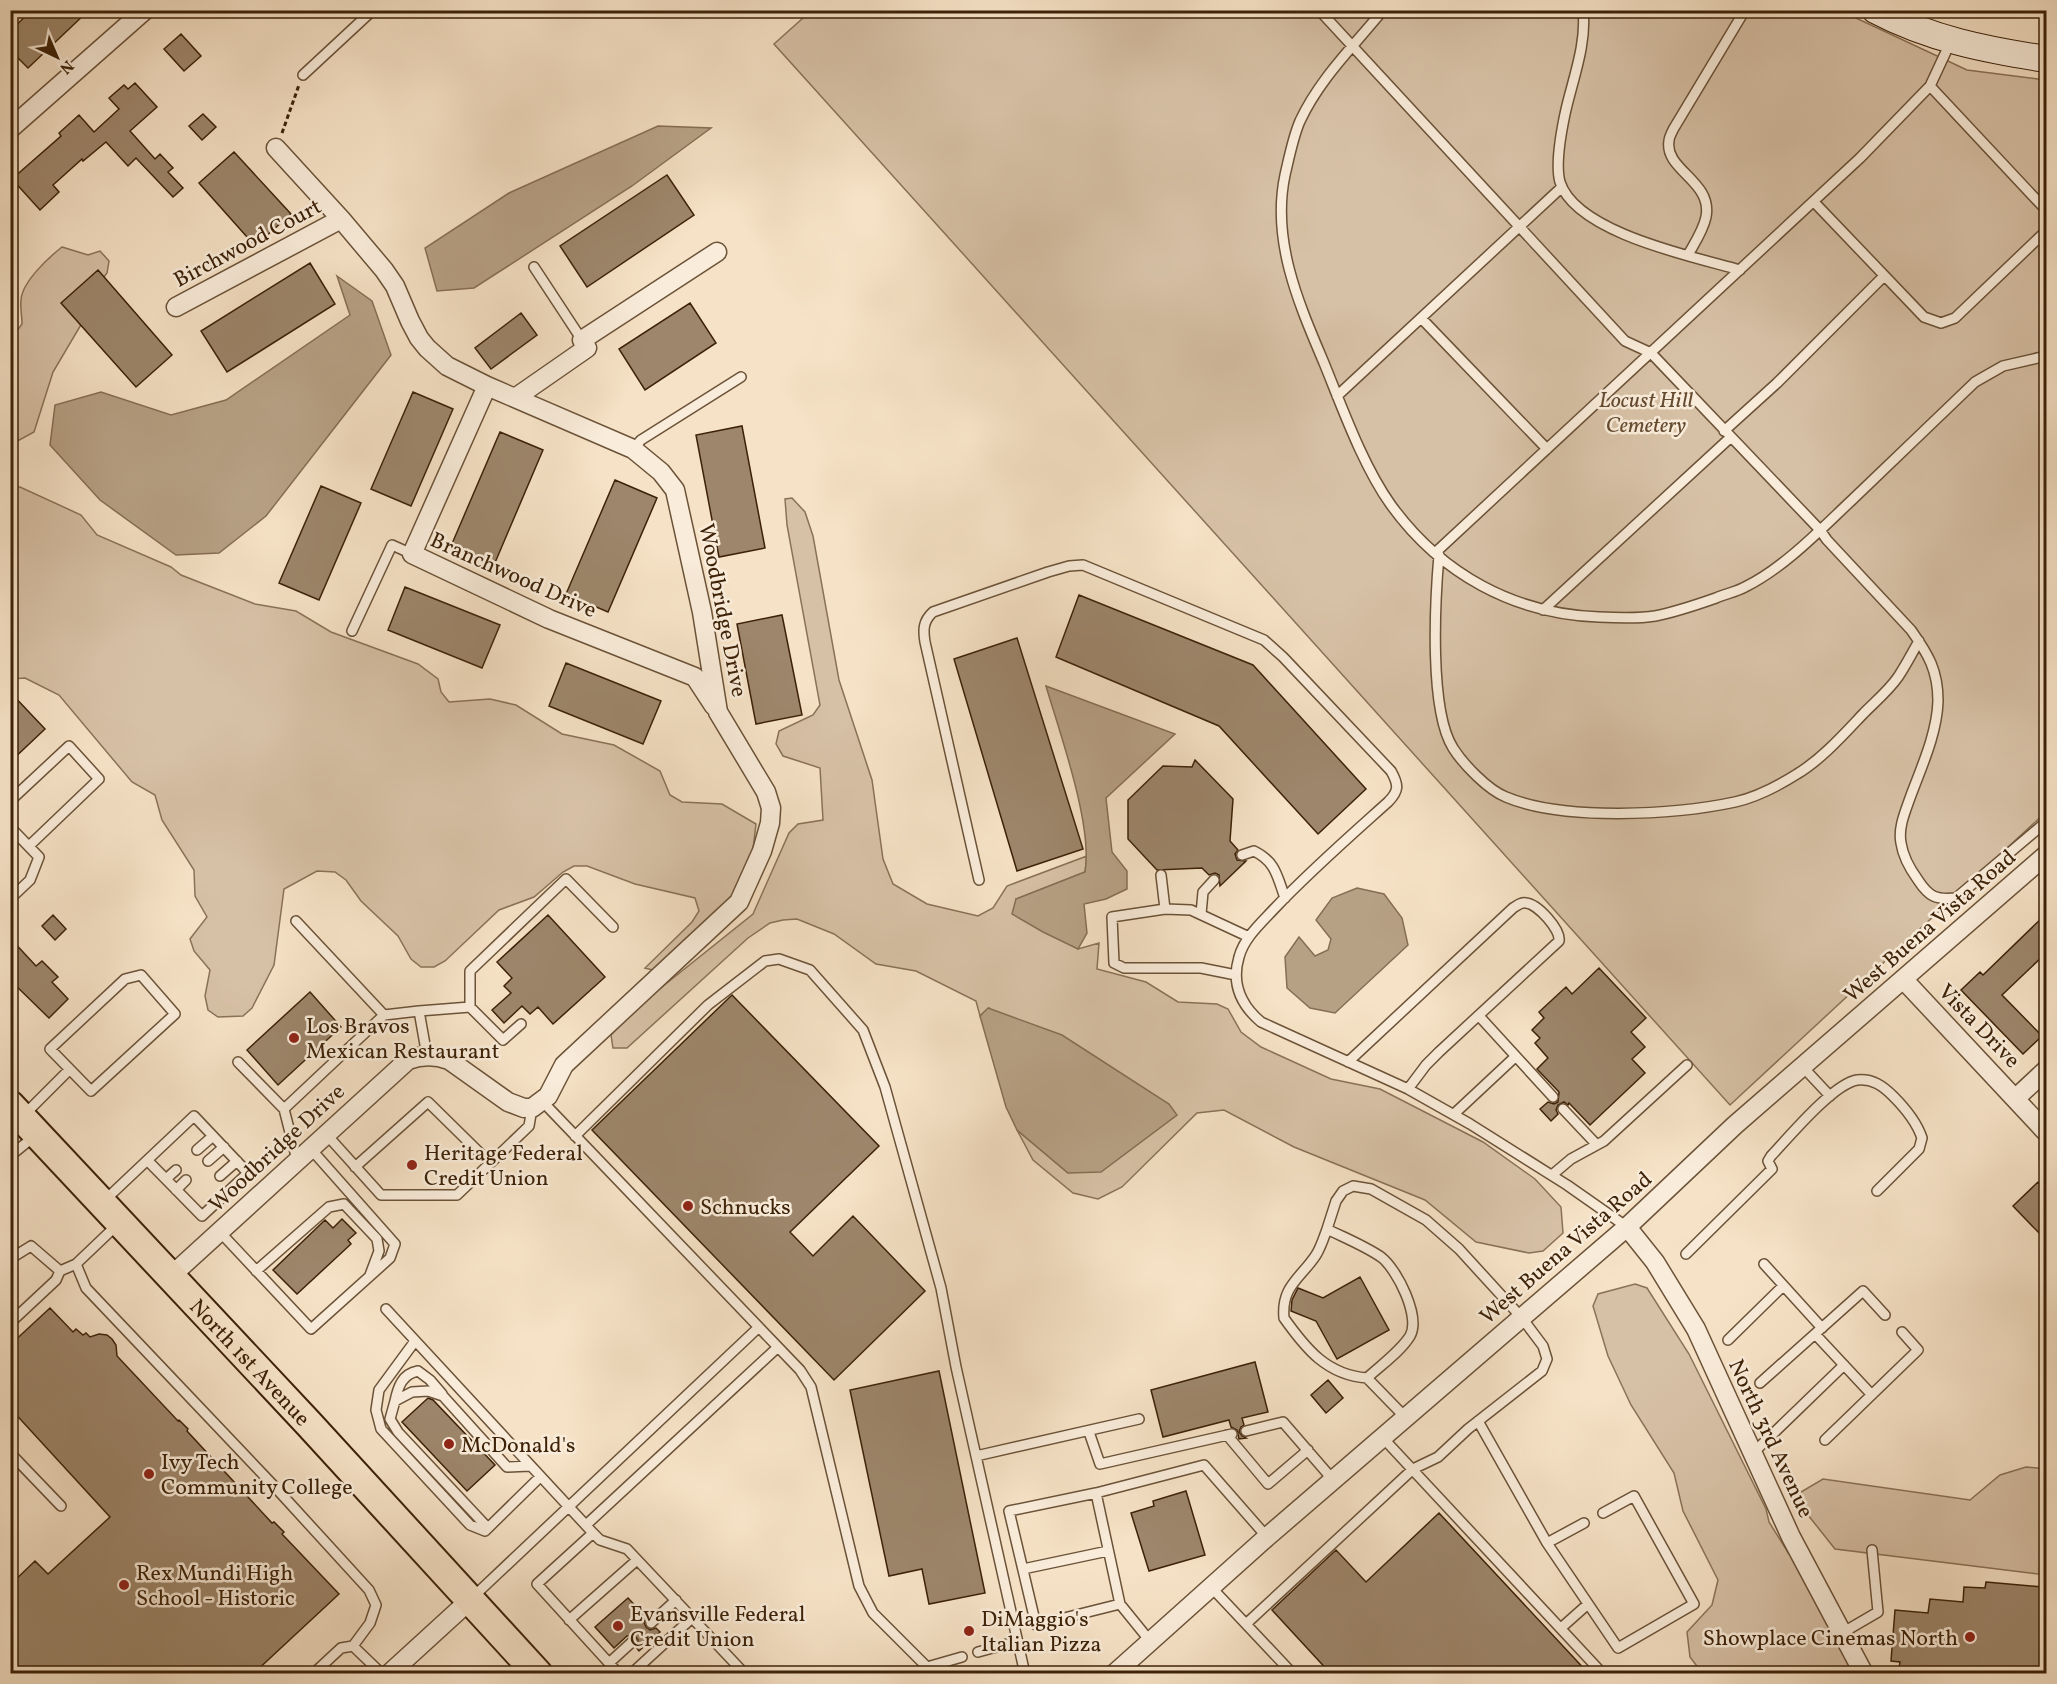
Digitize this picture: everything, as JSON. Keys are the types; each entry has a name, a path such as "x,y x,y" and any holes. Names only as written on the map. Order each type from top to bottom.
{"main road":[{"path":"1875,10 1933,36 1999,52 2046,59"},
{"name":"North 1st Avenue","path":"23,1119 538,1674"}],"street":[{"path":"10,129 145,10"},
{"name":"Woodbridge Drive","path":"276,148 341,219 395,286 410,321 427,348 447,366 487,386 633,449 661,472 675,490 702,612 718,712 758,776 771,808 770,823 762,851 739,902 564,1065 548,1096 537,1105"},
{"name":"Birchwood Court","path":"176,307 341,219"},
{"path":"515,398 587,348 582,340 717,252"},
{"name":"Branchwood Drive","path":"487,386 412,554 549,619 695,677 718,712"},
{"name":"West Buena Vista Road","path":"1114,1674 1267,1537 1627,1227 1735,1125 2046,855"},
{"name":"Vista Drive","path":"1903,979 2046,1132"},
{"path":"427,1056 449,1059 508,1102 518,1106 537,1105"},
{"name":"Woodbridge Drive","path":"171,1276 402,1063 415,1057 427,1056"},
{"path":"2016,1098 2046,1070"},
{"name":"North 3rd Avenue","path":"1627,1227 1655,1262 1696,1329 1791,1537 1864,1674"},
{"path":"389,1674 470,1600"}],"lane":[{"path":"303,75 373,10"},
{"path":"1319,10 1625,341 1651,353 1820,530 1919,641 1933,664 1938,704 1930,742 1901,824 1900,841 1908,866 1925,891 1940,899 1956,898 2046,822"},
{"path":"1383,10 1315,93 1299,123 1285,176 1281,205 1283,237 1289,272 1337,396 1362,452 1390,503 1412,529 1450,565 1504,598 1573,616 1621,618 1655,616 1695,606 1746,587 1820,530 1975,382 2003,366 2046,356"},
{"path":"1583,10 1582,42 1559,149 1559,179 1562,187 1576,204 1608,228 1643,242 1740,270"},
{"path":"1688,255 1702,229 1707,207 1702,191 1677,165 1669,153 1669,141 1674,128 1745,10"},
{"path":"1919,641 1898,677 1835,743 1800,773 1772,788 1736,802 1645,814 1574,811 1526,804 1503,796 1471,771 1453,749 1440,710 1437,679 1436,589 1438,554 1547,449 1860,158 1930,87 1951,41"},
{"path":"1930,87 2046,210"},
{"path":"1337,396 1562,187"},
{"path":"1814,202 1924,317 1941,323 1955,318 2046,231"},
{"path":"534,267 582,340"},
{"path":"1543,610 1727,434 1884,276"},
{"path":"1420,318 1547,449"},
{"path":"633,449 641,440 741,377"},
{"path":"352,631 392,545 412,554"},
{"path":"978,880 923,629 928,616 943,607 1068,566 1083,565 1264,640 1283,657 1394,777 1397,783 1397,793 1285,898 1249,938 1239,958 1236,975 1240,997 1248,1011 1261,1022 1408,1089 1454,1114 1552,1175 1627,1227"},
{"path":"10,801 69,746 99,779 29,846"},
{"path":"10,827 39,857 30,880 10,899"},
{"path":"1242,855 1254,851 1265,856 1274,866 1285,898"},
{"path":"1161,875 1165,909"},
{"path":"521,1024 503,1040 470,1007 470,971 567,879 613,927"},
{"path":"1201,914 1203,892 1214,880"},
{"path":"1348,1062 1513,908 1521,903 1529,903 1536,907 1558,930 1559,941 1426,1065 1408,1089"},
{"path":"1236,975 1201,968 1124,968 1114,963 1112,917 1165,909 1191,910 1249,938"},
{"path":"296,921 384,1015"},
{"path":"575,1136 708,1005 765,960 779,959 810,970 862,1030 885,1087 940,1288 1025,1674"},
{"path":"141,975 176,1014 91,1091 69,1070 50,1049 125,979 141,975"},
{"path":"284,1109 384,1015 470,1007"},
{"path":"419,1011 427,1056"},
{"path":"1479,1016 1553,1097"},
{"path":"1454,1114 1515,1057"},
{"path":"219,1232 311,1329 390,1258 395,1244 304,1154 284,1109 238,1062"},
{"path":"1552,1175 1571,1159 1611,1135 1687,1065"},
{"path":"1802,1066 1830,1096"},
{"path":"11,1155 23,1119 69,1070"},
{"path":"1686,1254 1772,1169 1768,1161 1771,1156 1830,1096 1846,1084 1858,1080 1877,1083 1901,1103 1922,1138 1919,1149 1877,1191"},
{"path":"356,1167 428,1102 490,1163"},
{"path":"326,1134 381,1195 457,1195 529,1126 537,1105 575,1136 800,1370 811,1387 859,1586 873,1613 931,1670 962,1657"},
{"path":"1563,1109 1597,1145"},
{"path":"10,1323 56,1280 60,1271 76,1264 148,1161 194,1116 248,1173 202,1216 148,1161"},
{"path":"197,1150 213,1136"},
{"path":"208,1161 224,1147"},
{"path":"220,1176 237,1161"},
{"path":"166,1179 176,1170"},
{"path":"176,1190 186,1180"},
{"path":"1246,1624 1413,1469 1438,1457 1478,1421 1542,1371 1547,1359 1543,1346 1522,1318 1459,1249 1426,1220 1371,1190 1353,1186 1343,1191 1336,1201 1317,1254 1291,1283 1283,1309 1284,1318 1324,1364 1351,1377 1367,1378 1406,1418"},
{"path":"190,1204 199,1196"},
{"path":"256,1271 329,1207 344,1204 377,1239 379,1251 369,1277"},
{"path":"1327,1228 1382,1258 1403,1289 1412,1310 1414,1326 1410,1335 1367,1378"},
{"path":"10,1258 31,1246 60,1271"},
{"path":"76,1264 86,1288 369,1590 376,1605 370,1623 353,1646 340,1648 313,1674"},
{"path":"1764,1264 1844,1365 1871,1394"},
{"path":"1728,1340 1783,1286"},
{"path":"1760,1383 1863,1291 1886,1315"},
{"path":"386,1309 585,1525 600,1540 627,1549 745,1674"},
{"path":"470,1600 759,1327"},
{"path":"1825,1440 1918,1350 1902,1332"},
{"path":"415,1341 379,1390 376,1410 381,1429 470,1525 485,1531 540,1477"},
{"path":"585,1525 778,1347"},
{"path":"1753,1453 1844,1365"},
{"path":"488,1528 398,1432 390,1419 398,1385 409,1373 418,1371 430,1380 507,1467 530,1466"},
{"path":"395,1401 412,1392 428,1391 444,1396"},
{"path":"976,1456 1139,1419"},
{"path":"1478,1421 1547,1543 1618,1648 1694,1604 1634,1496 1603,1513"},
{"path":"1246,1431 1284,1422 1334,1481"},
{"path":"1089,1432 1100,1464 1230,1434 1268,1484 1308,1450"},
{"path":"1383,1438 1603,1674"},
{"path":"10,1457 13,1456 61,1506"},
{"path":"1120,1604 1036,1625 1009,1510 1096,1493 1204,1465 1267,1537"},
{"path":"1096,1493 1120,1604 1150,1641"},
{"path":"1547,1543 1584,1523"},
{"path":"593,1533 537,1584 619,1674"},
{"path":"1842,1633 1878,1612 1872,1550"},
{"path":"1023,1569 1108,1551"},
{"path":"569,1620 637,1560"},
{"path":"1211,1587 1293,1674"},
{"path":"651,1623 676,1600"},
{"path":"1561,1628 1588,1604"},
{"path":"632,1674 692,1618"},
{"path":"978,1652 1017,1641"},
{"path":"609,1663 632,1642"},
{"path":"353,1646 382,1674"}],"path":[{"path":"276,148 303,75"}],"green space":[{"name":"Locust Hill Cemetery","path":"812,10 1839,10 1967,70 2046,80 2046,812 1730,1105 774,44"},
{"path":"62,247 88,255 100,251 109,261 107,273 92,293 85,318 53,372 34,432 12,444 10,334 14,335 22,324 21,300 26,286 43,264"},
{"path":"10,487 20,487 81,515 97,535 171,567 181,575 255,604 296,611 331,632 418,664 438,679 441,692 449,702 490,699 516,705 562,734 614,745 660,771 670,795 682,802 722,804 756,824 750,875 696,941 656,971 645,968 692,922 699,911 695,898 635,884 587,866 574,866 563,872 534,897 499,910 445,961 434,967 421,967 411,959 398,936 361,901 346,880 335,872 317,871 284,889 274,965 252,1008 243,1016 218,1017 208,1010 205,996 210,970 194,951 190,939 207,917 195,896 194,870 162,820 155,795 132,782 59,695 25,678 11,679"},
{"path":"792,498 805,512 813,536 839,680 872,780 883,859 893,884 927,904 978,916 993,908 1007,886 1087,856 1085,872 1016,899 1078,949 1099,943 1097,969 1146,982 1178,1002 1217,1004 1228,1009 1241,1032 1261,1047 1331,1079 1380,1089 1483,1142 1535,1179 1561,1207 1563,1233 1543,1251 1529,1253 1476,1242 1425,1200 1294,1147 1224,1110 1197,1113 1122,1187 1098,1199 1073,1193 1033,1160 1017,1130 1068,1173 989,1008 980,1016 976,1001 916,971 876,964 834,934 797,919 770,923 748,938 627,1048 613,1048 611,1035 637,1007 753,914 789,833 798,824 823,820 820,768 783,756 776,744 779,731 813,715 820,705 787,525 785,499"},
{"path":"1635,1284 1647,1288 1689,1354 1766,1509 1769,1522 1789,1554 1810,1568 1861,1673 1702,1673 1690,1657 1687,1632 1712,1605 1718,1580 1683,1511 1674,1473 1631,1405 1608,1356 1593,1306 1598,1294"},
{"path":"2026,1467 2046,1469 2046,1575 1835,1549 1800,1505 1801,1492 1823,1479 1970,1500 2000,1475"}],"shaded area":[{"path":"658,126 711,128 632,186 474,288 437,291 425,248 509,193"},
{"path":"337,276 372,301 391,355 266,516 219,553 176,555 100,500 50,445 55,405 101,392 171,415 226,400 350,315"},
{"path":"1046,686 1175,734 1106,798 1112,852 1127,871 1127,889 1106,899 1084,904 1087,933 1078,949 1012,914 1016,899 1085,872 1086,852 1080,805"},
{"path":"1357,888 1384,894 1402,918 1408,945 1335,1013 1310,1008 1287,988 1285,957 1299,937 1315,956 1328,950 1331,939 1316,920 1332,898"},
{"path":"988,1008 1062,1035 1169,1104 1177,1115 1101,1172 1068,1173 1017,1130 1006,1107 980,1016"}],"building":[{"path":"32,10 89,10 28,68 10,50 10,31"},
{"path":"181,34 201,56 184,71 164,49"},
{"path":"135,83 157,107 130,131 155,159 160,154 173,168 168,172 183,188 173,197 136,158 128,166 106,142 83,161 82,159 53,185 59,192 40,210 12,179 61,136 59,133 79,115 94,132 119,109 109,98 124,85 128,89"},
{"path":"203,114 216,127 202,140 189,126"},
{"path":"234,152 291,214 255,246 199,183"},
{"path":"667,175 694,215 587,287 560,246"},
{"path":"310,263 335,304 227,372 201,331"},
{"path":"98,270 172,355 136,387 61,303"},
{"path":"690,303 716,343 645,390 619,349"},
{"path":"521,313 537,335 491,369 475,348"},
{"path":"413,392 453,409 411,506 371,489"},
{"path":"742,426 765,548 719,557 696,435"},
{"path":"500,432 543,450 494,565 451,546"},
{"path":"615,480 657,498 608,612 566,594"},
{"path":"321,486 361,503 319,600 279,583"},
{"path":"405,587 500,625 482,668 388,630"},
{"path":"1079,595 1253,665 1366,789 1318,834 1219,726 1056,657"},
{"path":"782,615 802,715 756,724 737,624"},
{"path":"1017,638 1083,849 1017,871 954,659"},
{"path":"566,663 661,701 643,744 549,706"},
{"path":"10,692 45,729 10,762"},
{"path":"1195,760 1233,799 1230,841 1238,850 1235,854 1237,860 1246,861 1220,886 1219,875 1215,873 1209,875 1202,868 1157,870 1128,839 1128,800 1163,766 1192,767"},
{"path":"2046,914 2046,953 2002,995 2042,1036 2023,1054 1961,990 1980,972 1983,975"},
{"path":"53,915 66,929 55,940 42,926"},
{"path":"548,915 605,977 553,1024 538,1007 530,1014 522,1006 504,1023 492,1010 511,993 504,986 512,978 497,962"},
{"path":"10,938 36,966 42,961 58,977 52,982 68,999 49,1018 10,980"},
{"path":"1599,968 1646,1018 1631,1032 1645,1047 1632,1059 1645,1073 1590,1125 1569,1103 1568,1105 1564,1102 1558,1105 1556,1110 1558,1114 1551,1121 1540,1109 1548,1102 1554,1104 1558,1102 1559,1092 1537,1069 1548,1058 1535,1043 1540,1038 1532,1030 1544,1018 1539,1012 1566,987 1572,994"},
{"name":"Los Bravos Mexican Restaurant","path":"310,992 341,1027 278,1085 247,1050"},
{"path":"732,995 879,1146 790,1232 813,1256 853,1216 925,1291 834,1380 592,1130"},
{"path":"2038,1182 2046,1191 2046,1225 2039,1233 2013,1206"},
{"path":"342,1219 356,1233 348,1240 351,1244 297,1294 273,1270 325,1220 333,1228"},
{"path":"1360,1277 1389,1330 1337,1359 1316,1321 1291,1311 1292,1300 1298,1288 1323,1298"},
{"name":"Ivy Tech Community College","path":"50,1308 73,1332 76,1329 90,1337 99,1334 107,1335 112,1339 116,1345 117,1356 188,1429 187,1431 272,1523 274,1522 284,1532 282,1534 339,1594 253,1674 10,1674 10,1585 35,1561 48,1574 110,1517 10,1408 10,1345"},
{"path":"1255,1362 1268,1412 1242,1418 1244,1425 1239,1432 1246,1438 1239,1439 1237,1430 1231,1427 1229,1420 1163,1437 1151,1390"},
{"path":"939,1371 985,1593 929,1604 922,1569 889,1576 850,1390"},
{"path":"1328,1380 1343,1398 1326,1413 1311,1395"},
{"name":"McDonald's","path":"428,1398 433,1400 495,1465 467,1491 402,1422"},
{"path":"1186,1491 1205,1555 1149,1571 1131,1513 1154,1506 1153,1501"},
{"path":"1439,1513 1589,1674 1331,1674 1272,1610 1336,1550 1366,1582"},
{"name":"Showplace Cinemas North","path":"1986,1582 2042,1587 2041,1595 2046,1596 2046,1674 1950,1674 1899,1668 1900,1662 1891,1661 1895,1610 1928,1613 1930,1599 1963,1602 1964,1587 1985,1588"},
{"path":"628,1598 647,1618 644,1622 646,1627 650,1630 656,1628 660,1632 639,1651 636,1647 638,1640 635,1636 627,1636 614,1648 595,1627"}],"place":[{"name":"Los Bravos Mexican Restaurant","path":"294,1038"},
{"name":"Heritage Federal Credit Union","path":"412,1165"},
{"name":"Schnucks","path":"688,1206"},
{"name":"McDonald's","path":"449,1444"},
{"name":"Ivy Tech Community College","path":"149,1474"},
{"name":"Rex Mundi High School - Historic","path":"124,1585"},
{"name":"Evansville Federal Credit Union","path":"618,1626"},
{"name":"DiMaggio's Italian Pizza","path":"969,1631"},
{"name":"Showplace Cinemas North","path":"1970,1637"}]}
